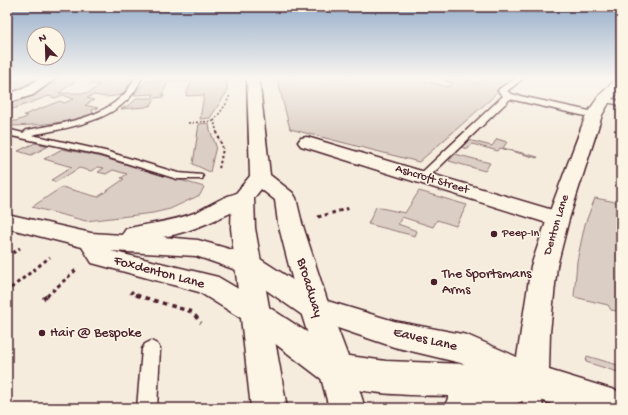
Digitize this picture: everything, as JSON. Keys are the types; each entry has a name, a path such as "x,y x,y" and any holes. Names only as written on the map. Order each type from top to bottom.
{"main road":[{"path":"91,241 178,227 203,218 243,198 260,177 254,97"},
{"name":"Denton Lane","path":"532,394 535,332 544,266 558,219 606,106 611,97"},
{"name":"Ashcroft Street","path":"307,142 558,219"},
{"name":"Broadway","path":"260,177 285,198 290,223 315,309 336,370 346,408"},
{"path":"243,198 243,228 269,408"},
{"name":"Foxdenton Lane","path":"7,221 91,241 198,248 248,264 315,309"},
{"name":"Foxdenton Lane","path":"91,241 101,257 208,284 254,312 336,370"},
{"name":"Eaves Lane","path":"315,309 394,334 467,349 532,394"},
{"name":"Eaves Lane","path":"336,370 532,394 616,408"},
{"path":"462,408 532,394"}],"lane":[{"path":"22,134 79,122 92,117 122,101 125,97"},
{"path":"423,177 507,97"},
{"path":"521,97 606,106"},
{"path":"7,132 22,134 102,154 177,176 198,177"},
{"path":"147,408 151,349"}],"path":[{"path":"218,173 223,149 214,120 229,97"},
{"path":"188,122 214,120"},
{"path":"313,221 320,216 350,208"},
{"path":"7,257 22,247"},
{"path":"11,288 51,256"},
{"path":"43,299 81,266"},
{"path":"131,293 192,312 201,323"}],"shaded area":[{"path":"26,97 45,97 7,111 7,104"},
{"path":"70,97 88,97 87,98 94,100 85,105 98,108 92,110 93,113 87,116 66,122 7,126 7,121 16,121 27,117 24,115 60,101 64,103 74,99"},
{"path":"161,97 155,98 151,105 145,107 121,109 131,104 137,98"},
{"path":"204,97 223,97 210,118 200,119"},
{"path":"282,97 492,97 419,162 290,129"},
{"path":"209,123 216,146 210,172 193,164 199,124"},
{"path":"497,139 507,142 503,148 538,157 537,158 500,148 498,151 472,144 468,149 461,147 468,140 492,146"},
{"path":"35,143 49,146 31,155 18,151"},
{"path":"62,149 97,156 204,187 200,195 170,209 153,213 86,221 32,207 62,187 98,197 124,179 121,178 127,174 113,170 106,174 98,172 104,168 98,167 91,171 79,168 56,182 51,180 72,167 44,159"},
{"path":"455,154 490,163 485,171 449,161"},
{"path":"419,191 467,205 456,226 437,220 433,227 402,217 398,224 417,231 415,236 368,224 376,207 405,213"},
{"path":"595,198 621,203 621,312 611,310 608,305 574,297 577,261 585,224"},
{"path":"587,356 621,366 621,373 586,362"}],"place":[{"name":"Peep-In","path":"494,234"},
{"name":"The Sportsmans Arms","path":"434,282"},
{"name":"Hair @ Bespoke","path":"42,333"}]}
